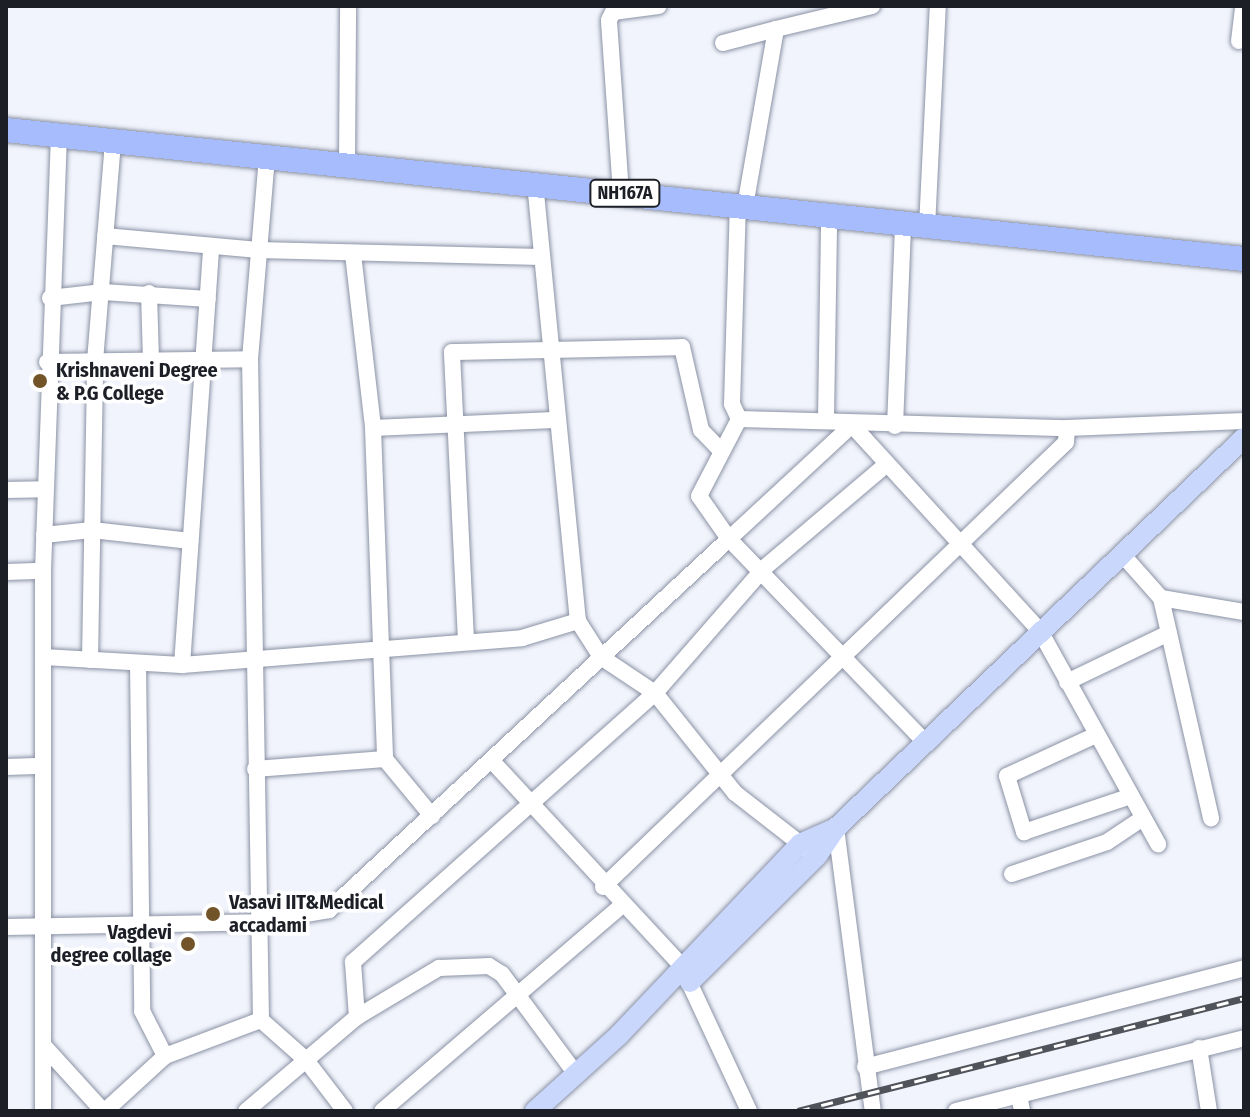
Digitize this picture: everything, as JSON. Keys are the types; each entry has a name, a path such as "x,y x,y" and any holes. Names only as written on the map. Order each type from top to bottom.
{"highway":[{"name":"NH167A","path":"6,130 347,163 1244,259"}],"main road":[{"path":"535,1111 817,856 836,828 1244,438"},
{"path":"685,974 800,844 836,828"}],"street":[{"path":"347,163 348,6"},
{"path":"621,193 609,20 613,12 659,6"},
{"path":"723,43 872,6"},
{"path":"895,426 938,6"},
{"path":"1239,41 1243,6"},
{"path":"739,419 732,404 742,206 776,29"},
{"path":"43,1111 43,571 47,362 59,135"},
{"path":"90,660 95,361 113,141"},
{"path":"267,155 250,359 252,661 261,1020 306,1060 345,1111"},
{"path":"534,183 554,420 578,621 601,657 655,693 721,773 817,856"},
{"path":"826,418 829,216"},
{"path":"105,236 258,250 541,257"},
{"path":"182,665 211,246"},
{"path":"353,254 373,428 385,759 432,816"},
{"path":"50,298 103,292 208,299"},
{"path":"149,293 151,361"},
{"path":"466,640 451,424 452,352 682,347 701,430 721,451"},
{"path":"47,362 250,359"},
{"path":"739,419 826,418 852,425 1067,428 1244,421"},
{"path":"739,419 699,496 729,539 763,569 925,742"},
{"path":"373,428 554,420"},
{"path":"852,425 1040,631 1158,844"},
{"path":"6,927 42,929 259,922 315,915 343,902 852,425"},
{"path":"603,887 1066,442 1067,428"},
{"path":"357,1017 353,962 528,801 655,693 763,569 887,464"},
{"path":"6,490 45,489"},
{"path":"44,535 92,530 190,541"},
{"path":"1121,553 1161,598 1211,818"},
{"path":"6,572 43,571"},
{"path":"1161,598 1244,612"},
{"path":"43,657 182,665 252,661 383,645 522,638 578,621"},
{"path":"1067,682 1169,633"},
{"path":"138,663 142,1011 165,1056"},
{"path":"1096,735 1007,776 1024,832 1131,796"},
{"path":"255,769 385,759"},
{"path":"492,761 685,974 749,1111"},
{"path":"6,767 43,766"},
{"path":"1012,874 1107,842 1143,818"},
{"path":"836,828 873,1111"},
{"path":"382,1111 621,906"},
{"path":"246,1111 357,1017 439,968 489,966 576,1074"},
{"path":"865,1067 1244,968"},
{"path":"43,1045 104,1111 165,1056 261,1020"},
{"path":"956,1111 1020,1103 1199,1048 1244,1038"},
{"path":"1199,1048 1209,1111"}],"railway":[{"path":"798,1111 1244,998"}],"place":[{"name":"Krishnaveni Degree & P.G College","path":"40,381"},
{"name":"Vasavi IIT&Medical accadami","path":"213,914"},
{"name":"Vagdevi degree collage","path":"188,944"}]}
